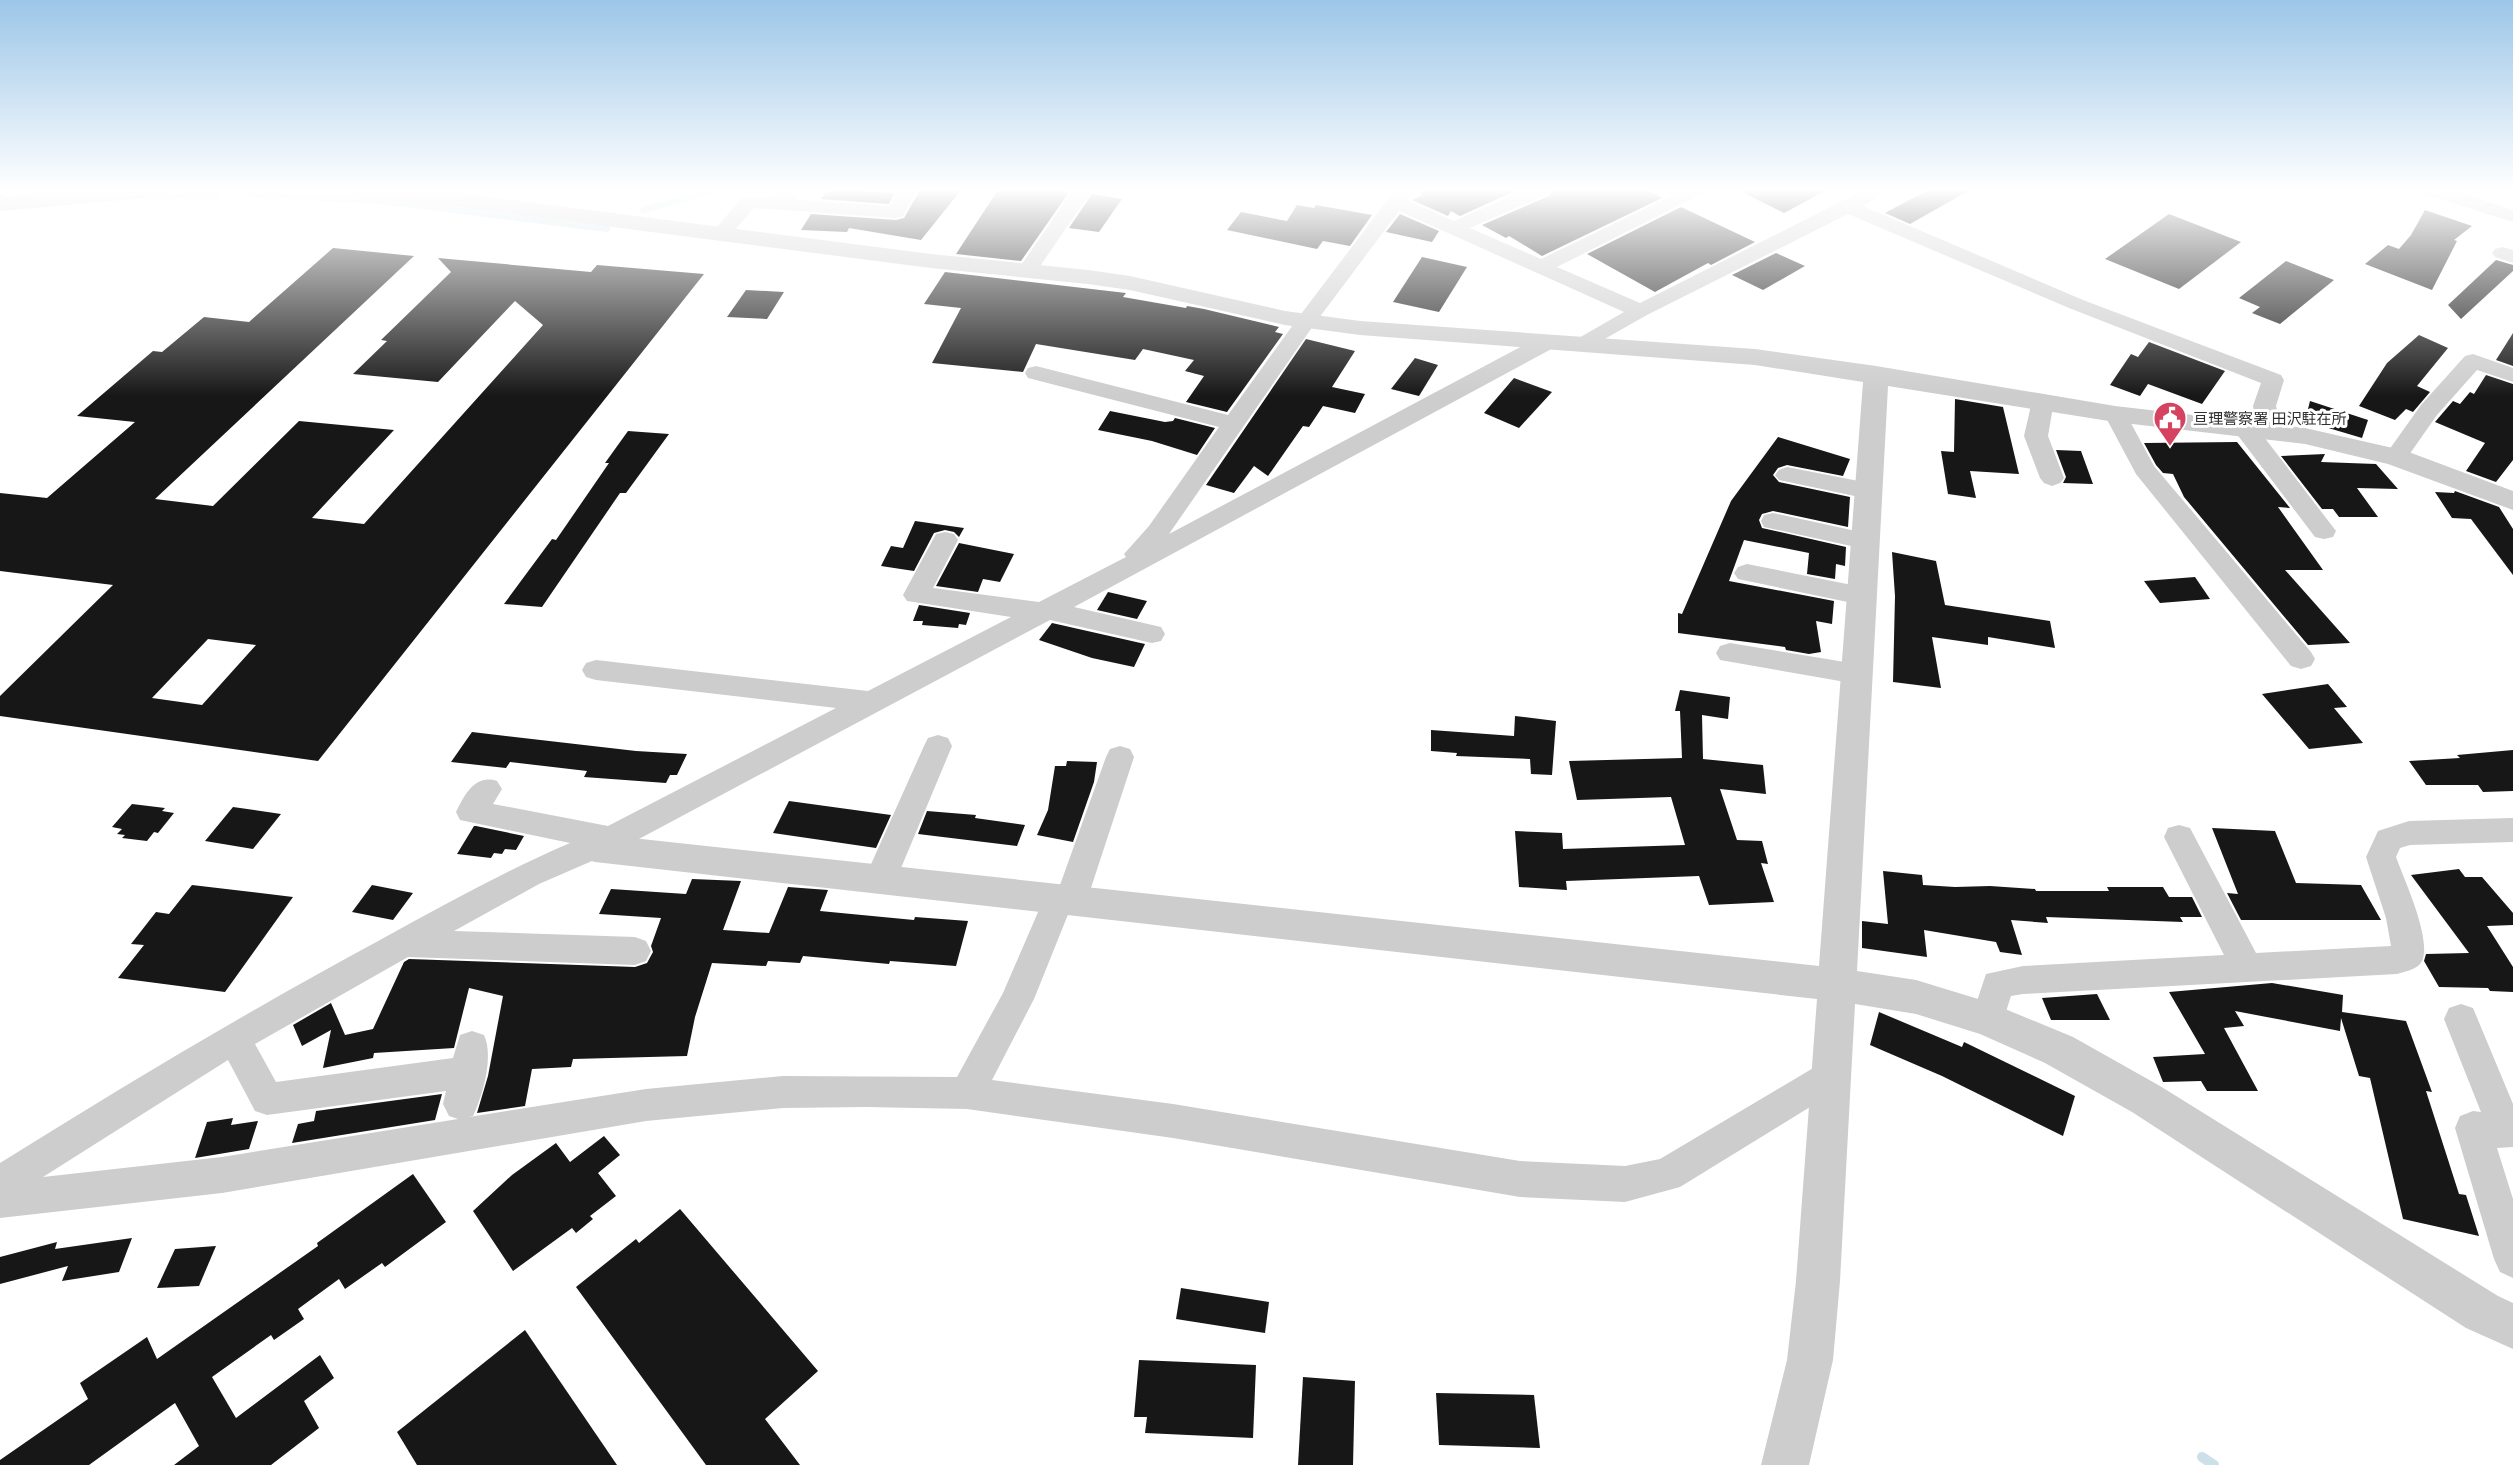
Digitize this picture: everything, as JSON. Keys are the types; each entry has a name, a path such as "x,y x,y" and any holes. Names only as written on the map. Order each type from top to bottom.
{"street":[{"path":"925,258 1130,283 1305,322 1755,357 1876,374 2115,414 2305,436 2396,457 2513,501"},
{"path":"1027,270 1035,258"},
{"path":"1124,569 1158,532 1305,322 1353,258"},
{"path":"1521,258 1640,311"},
{"path":"1540,267 1557,258"},
{"path":"1585,344 1640,311 1745,258"},
{"path":"1969,258 2076,304 2273,380 2263,405 2263,417 2258,430"},
{"path":"0,1184 234,1038 402,942 528,875 603,843 1045,611 1549,341"},
{"path":"2396,457 2429,410 2473,362 2513,375"},
{"path":"1036,373 1234,424"},
{"path":"1785,1465 1810,1359 1832,1075 1876,374"},
{"path":"2043,401 2036,436 2052,478"},
{"path":"2115,414 2144,469 2301,659"},
{"path":"2258,430 2324,531"},
{"path":"1787,475 1869,491"},
{"path":"1773,521 1865,541"},
{"path":"945,540 916,595 1045,611 1152,634"},
{"path":"1747,573 1862,596"},
{"path":"1730,653 1857,674"},
{"path":"596,670 872,702"},
{"path":"880,880 938,746"},
{"path":"967,1093 1017,999 1065,899 1120,757"},
{"path":"487,789 471,812 603,843 880,880 1838,985 1916,997 1988,1019 2059,1050 2146,1100 2482,1312 2513,1326"},
{"path":"1988,1019 1998,984 2023,980 2246,966 2397,960 2408,955 2403,918 2389,886 2381,857 2389,840 2409,833 2513,830"},
{"path":"2180,837 2246,966"},
{"path":"402,942 635,951"},
{"path":"2462,1019 2507,1133 2473,1128 2513,1259"},
{"path":"234,1038 267,1100 466,1074"},
{"path":"0,1200 222,1175 646,1105 783,1092 967,1093 1173,1120 1520,1179 1624,1184 1667,1175 1832,1075"}],"building":[{"path":"321,258 411,258 155,499 213,506 299,421 394,430 312,518 364,524 543,325 515,301 438,382 353,374 387,341 381,340 451,272 438,258 591,272 597,265 704,274 318,761 0,716 0,696 113,585 0,571 0,493 47,498 135,422 77,416 153,351 162,352 204,317 249,322","holes":["208,639 256,645 202,705 152,698"]},
{"path":"997,258 1023,258 1021,261"},
{"path":"1421,258 1467,267 1439,312 1393,302"},
{"path":"1595,258 1724,258 1711,265 1708,263 1655,292"},
{"path":"1765,258 1788,258 1805,266 1763,290 1732,275"},
{"path":"2106,258 2219,258 2179,289"},
{"path":"2372,258 2448,258 2432,290 2365,264"},
{"path":"2496,260 2513,265 2513,271 2461,319 2448,305"},
{"path":"2286,261 2334,280 2280,324 2252,313 2260,307 2239,298"},
{"path":"945,272 1126,293 1123,297 1204,309 1279,327 1275,332 1283,334 1227,412 1186,402 1204,376 1185,371 1194,360 1143,349 1135,360 1036,344 1023,372 932,363 961,308 924,304"},
{"path":"746,290 784,292 767,319 727,317"},
{"path":"2513,333 2513,366 2496,360"},
{"path":"2419,335 2448,348 2417,386 2430,392 2413,412 2406,409 2395,420 2359,406 2387,363"},
{"path":"1306,339 1355,351 1332,387 1365,394 1355,413 1323,406 1309,427 1303,426 1268,476 1254,466 1234,493 1206,485"},
{"path":"2149,342 2225,371 2202,404 2148,384 2140,396 2110,385 2131,354 2138,357"},
{"path":"1415,358 1438,365 1419,396 1391,389"},
{"path":"2486,375 2513,384 2513,460 2496,482 2466,471 2485,443 2435,422 2453,401 2460,404 2470,392 2474,394"},
{"path":"1514,378 1552,392 1519,428 1484,413"},
{"path":"1955,399 2003,407 2019,474 1970,471 1976,498 1948,494 1941,451 1954,452"},
{"path":"2310,401 2368,420 2362,438 2305,421"},
{"path":"1110,411 1165,422 1173,421 1175,418 1215,428 1197,455 1152,441 1098,430"},
{"path":"628,431 669,434 626,493 620,493 542,607 504,604 552,539 556,540"},
{"path":"1778,437 1850,459 1843,476 1787,465 1778,468 1773,475 1779,482 1850,497 1848,527 1773,511 1762,514 1759,520 1762,528 1846,547 1845,566 1836,564 1835,579 1807,574 1809,553 1744,540 1729,581 1834,601 1832,624 1816,621 1821,652 1809,654 1786,650 1785,647 1678,633 1678,613 1682,614 1731,501"},
{"path":"2237,442 2290,508 2278,507 2323,570 2285,570 2350,643 2308,645 2184,497 2173,474 2163,473 2156,465 2144,443"},
{"path":"2056,450 2081,451 2093,484 2063,483 2066,477"},
{"path":"2325,454 2321,462 2376,464 2398,489 2357,488 2378,517 2339,517 2333,509 2322,509 2281,456"},
{"path":"2455,491 2499,507 2513,529 2513,575 2471,519 2452,518 2435,492 2454,493"},
{"path":"915,521 964,528 959,537 954,532 945,530 934,533 914,571 881,566 891,546 903,548"},
{"path":"959,543 1014,554 1000,582 983,579 978,592 936,586"},
{"path":"1892,552 1936,561 1945,605 2050,621 2055,648 1988,637 1988,645 1932,637 1941,688 1893,682 1895,596"},
{"path":"2195,577 2210,599 2160,603 2144,581"},
{"path":"1108,592 1147,601 1137,619 1097,610"},
{"path":"919,605 970,613 966,625 959,624 958,628 922,625 923,621 913,621"},
{"path":"1052,623 1145,644 1134,667 1092,658 1039,640"},
{"path":"2328,684 2347,707 2334,708 2363,743 2309,749 2262,694"},
{"path":"1680,690 1730,697 1728,719 1702,715 1703,759 1763,765 1766,794 1720,789 1737,840 1762,841 1768,864 1761,863 1774,902 1709,905 1699,876 1566,881 1567,890 1519,887 1515,831 1562,833 1563,849 1685,845 1671,797 1577,800 1569,761 1682,758 1680,711 1675,711"},
{"path":"1515,716 1556,721 1552,775 1531,774 1530,759 1456,756 1457,753 1431,751 1431,730 1514,736"},
{"path":"472,732 636,751 687,754 677,775 670,775 666,783 584,777 587,771 510,762 506,768 451,762"},
{"path":"2513,750 2513,791 2483,792 2478,785 2426,785 2409,761 2460,758 2457,755"},
{"path":"1067,761 1097,762 1094,782 1073,842 1037,835 1048,810 1055,766 1066,766"},
{"path":"789,801 891,815 876,848 773,833"},
{"path":"132,804 165,808 162,811 174,813 158,833 154,832 147,841 122,838 125,835 117,834 122,829 112,827"},
{"path":"233,807 281,814 253,849 205,841"},
{"path":"927,811 976,815 975,818 1025,825 1017,846 918,834"},
{"path":"474,826 524,836 516,850 505,849 502,854 494,853 491,858 457,854"},
{"path":"2212,828 2275,831 2296,883 2361,885 2381,920 2241,920 2227,893 2238,894"},
{"path":"2459,869 2465,877 2482,877 2513,913 2513,925 2487,926 2513,967 2513,992 2490,991 2488,988 2439,987 2424,961 2426,954 2469,953 2411,875"},
{"path":"1883,871 1922,875 1923,885 1955,887 1990,886 2035,889 2036,891 2109,891 2107,887 2163,887 2169,897 2192,897 2202,917 2180,917 2183,922 2046,917 2048,923 2011,920 2022,955 2000,952 1996,942 1924,930 1927,957 1862,948 1862,921 1888,924"},
{"path":"692,879 741,881 723,930 769,933 788,887 828,890 820,911 914,920 915,917 968,921 956,966 890,961 889,964 803,956 800,963 768,961 766,966 712,963 695,1017 687,1056 573,1059 571,1067 532,1069 525,1106 477,1113 488,1076 503,996 469,988 454,1048 374,1053 373,1058 323,1068 331,1030 302,1046 293,1025 331,1003 345,1035 373,1029 404,962 409,959 635,967 647,963 653,952 651,946 661,918 599,914 611,889 686,894"},
{"path":"192,885 293,897 225,992 118,978 144,945 131,944 156,912 169,914"},
{"path":"372,885 413,893 393,920 352,912"},
{"path":"2272,983 2343,995 2342,1012 2406,1021 2432,1092 2426,1091 2459,1194 2466,1195 2479,1236 2403,1219 2370,1078 2359,1076 2341,1018 2340,1031 2235,1011 2244,1026 2224,1028 2258,1091 2207,1091 2201,1081 2163,1082 2153,1057 2205,1054 2169,992"},
{"path":"2097,994 2110,1020 2051,1020 2042,998"},
{"path":"1879,1012 1962,1047 1964,1042 2075,1096 2063,1136 1942,1076 1870,1045"},
{"path":"442,1094 435,1120 292,1143 298,1124 314,1121 316,1111"},
{"path":"233,1118 231,1125 258,1121 249,1149 195,1158 207,1122"},
{"path":"604,1136 620,1155 598,1173 616,1196 590,1216 593,1219 576,1233 572,1228 513,1271 473,1211 512,1175 556,1143 570,1162"},
{"path":"413,1174 446,1222 385,1267 382,1263 345,1289 339,1279 298,1309 304,1319 274,1340 271,1335 212,1377 236,1418 320,1355 334,1378 304,1401 319,1428 271,1465 174,1465 199,1446 175,1403 89,1465 0,1465 0,1460 88,1399 80,1383 147,1337 157,1359 318,1246 317,1243"},
{"path":"680,1209 818,1371 765,1419 800,1465 706,1465 576,1287 636,1239 639,1243"},
{"path":"132,1238 119,1272 62,1281 68,1266 0,1284 0,1257 57,1242 55,1249"},
{"path":"216,1246 199,1286 157,1288 175,1249"},
{"path":"1181,1288 1269,1302 1265,1333 1176,1319"},
{"path":"525,1330 617,1465 417,1465 397,1432"},
{"path":"1139,1360 1256,1365 1253,1438 1145,1433 1147,1417 1134,1417"},
{"path":"1303,1377 1355,1381 1353,1465 1298,1465"},
{"path":"1436,1393 1534,1395 1540,1448 1439,1445"}],"waterway":[{"path":"2202,1457 2214,1465"}],"place":[{"name":"亘理警察署 田沢駐在所","path":"2170,447"}]}
